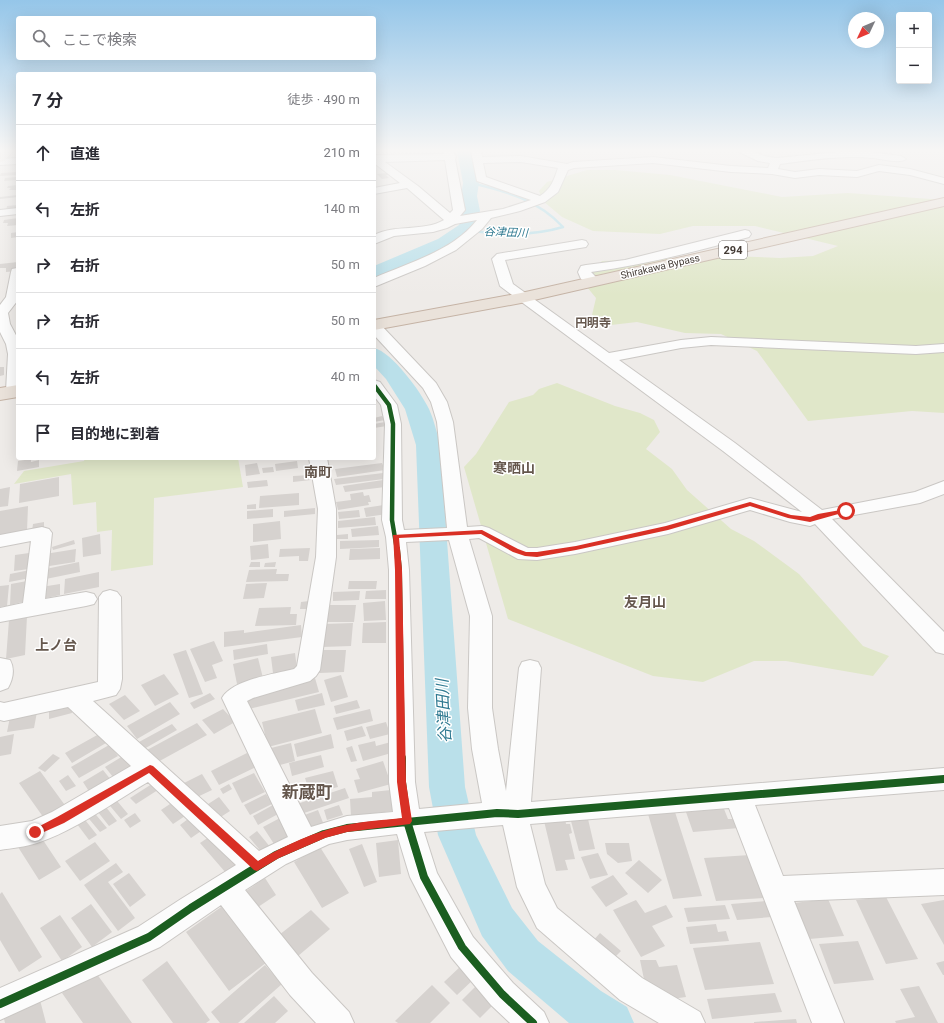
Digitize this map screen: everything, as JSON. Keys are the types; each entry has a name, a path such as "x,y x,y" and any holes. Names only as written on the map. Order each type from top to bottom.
{"highway":[{"name":"Shirakawa Bypass","path":"376,326 522,298 944,202"}],"street":[{"path":"426,199 451,221"},
{"path":"376,239 394,232 445,226 451,221 459,210 457,199"},
{"path":"451,221 524,207 542,199"},
{"path":"0,213 16,211"},
{"path":"376,282 454,247 480,227 488,215"},
{"path":"593,281 586,276 584,272 586,269 625,264 745,234"},
{"path":"582,244 501,257 498,259 507,286 729,447 818,516 944,646"},
{"path":"11,392 16,354 13,344 3,324 1,313 3,308 13,297 14,273"},
{"path":"376,328 397,352 416,369 430,386 439,402 445,422 452,490 453,533 462,551 482,616 480,708 485,749 501,814 516,826 531,887 547,918 631,989 689,1023"},
{"path":"607,358 681,344 711,341 916,350 944,348"},
{"path":"376,388 389,405 393,424 392,520 396,536 399,570 402,782 424,877 462,947 502,994 533,1023"},
{"path":"305,843 234,698 244,691 302,675 308,670 326,557 327,509 318,460"},
{"path":"396,536 482,532 525,554 537,554 576,548 668,528 750,504 790,516 810,520 818,516 920,498 944,487"},
{"path":"0,541 42,533 33,609"},
{"path":"0,711 4,712 108,689 110,679 110,597"},
{"path":"0,616 86,599"},
{"path":"0,667 2,666 0,682"},
{"path":"501,814 530,668"},
{"path":"73,697 257,867"},
{"path":"0,838 35,832 60,820 150,768"},
{"path":"0,1004 149,937 191,908 276,855 324,834 347,828 412,821 944,780"},
{"path":"738,796 828,1023"},
{"path":"774,889 944,882"},
{"path":"225,887 301,984 338,1023"}],"green space":[{"path":"542,199 927,199 944,200 944,413 912,411 808,421 757,351 721,334 685,333 637,322 611,325 592,315 596,298 582,281 602,261 729,256 780,258 813,256 838,246 755,226 693,226 660,234 593,231 562,217"},
{"path":"557,383 615,406 640,413 654,420 660,432 646,449 672,469 687,490 731,529 754,541 799,574 863,646 889,656 873,676 786,661 754,661 703,682 653,676 508,619 464,467 476,454 509,402 533,395 539,389"},
{"path":"238,460 243,487 154,498 153,565 111,571 112,530 97,532 96,502 73,505 71,474 14,484 24,471 84,461"}],"building":[{"path":"16,205 16,210 6,211 7,206"},
{"path":"16,218 16,225 7,226 8,223 3,223 4,220"},
{"path":"16,232 16,237 11,238 11,233"},
{"path":"16,262 16,271 6,272 6,268 0,268 0,264"},
{"path":"0,367 4,367 4,375 0,376"},
{"path":"382,416 385,420 376,422 376,418"},
{"path":"385,422 387,426 376,428 376,424"},
{"path":"31,460 31,462 39,460 39,467 17,471 18,461"},
{"path":"297,461 298,468 276,471 275,464"},
{"path":"257,463 260,474 246,476 245,465"},
{"path":"382,463 385,470 337,477 335,469"},
{"path":"273,467 274,472 263,473 262,468"},
{"path":"383,473 384,479 336,485 334,479"},
{"path":"311,475 311,480 293,482 293,476"},
{"path":"59,477 59,496 19,503 20,484"},
{"path":"267,480 268,486 248,488 247,482"},
{"path":"383,480 385,487 345,492 343,486"},
{"path":"10,487 8,506 0,507 0,489"},
{"path":"363,492 364,496 369,495 371,502 368,502 369,505 338,510 336,502 351,500 350,494"},
{"path":"299,493 299,505 259,508 260,496"},
{"path":"256,504 256,509 247,509 247,505"},
{"path":"384,505 387,514 366,517 364,508"},
{"path":"28,506 27,531 0,536 0,511"},
{"path":"315,508 315,514 284,517 284,511"},
{"path":"273,509 273,517 247,519 247,511"},
{"path":"359,510 360,517 339,519 338,512"},
{"path":"375,517 376,525 338,528 338,521"},
{"path":"280,521 281,539 253,542 253,524"},
{"path":"44,522 44,529 32,531 33,524"},
{"path":"378,526 379,535 352,537 351,529"},
{"path":"100,534 101,554 83,557 82,538"},
{"path":"348,534 348,539 337,539 337,535"},
{"path":"74,540 75,544 53,550 52,547"},
{"path":"379,540 379,547 340,549 340,541"},
{"path":"268,544 269,558 251,560 250,546"},
{"path":"310,548 308,561 299,561 299,556 279,557 280,549"},
{"path":"380,548 380,559 349,560 350,549"},
{"path":"76,549 75,562 43,567 45,554"},
{"path":"29,553 29,569 14,571 15,555"},
{"path":"79,562 80,572 41,580 41,570"},
{"path":"251,562 260,562 260,567 249,567"},
{"path":"276,562 275,567 264,567 265,563"},
{"path":"277,569 276,574 289,574 288,581 246,582 249,570"},
{"path":"30,570 30,578 9,582 10,574"},
{"path":"99,572 99,587 64,594 65,579"},
{"path":"27,581 26,601 10,605 11,584"},
{"path":"349,581 377,581 376,589 348,589"},
{"path":"267,583 264,598 243,599 246,584"},
{"path":"60,584 60,595 41,599 41,587"},
{"path":"9,585 7,606 0,607 0,586"},
{"path":"386,590 386,599 365,599 366,591"},
{"path":"360,591 359,600 333,601 333,592"},
{"path":"309,601 307,609 300,609 301,602"},
{"path":"385,601 386,620 364,621 363,603"},
{"path":"329,605 356,605 354,622 327,622"},
{"path":"291,607 290,614 297,614 296,625 255,626 259,608"},
{"path":"27,616 25,655 6,659 9,620"},
{"path":"386,622 386,643 362,643 363,623"},
{"path":"353,623 351,646 322,647 324,624"},
{"path":"301,625 302,637 224,647 224,632 244,630 244,633"},
{"path":"214,641 223,661 212,665 217,678 205,682 190,649"},
{"path":"267,644 268,654 234,660 233,650"},
{"path":"186,650 203,694 189,698 173,654"},
{"path":"321,650 346,650 344,672 319,673"},
{"path":"295,653 297,669 273,673 271,657"},
{"path":"258,658 263,678 237,684 233,664"},
{"path":"164,674 179,694 155,706 141,685"},
{"path":"341,675 348,697 331,702 324,680"},
{"path":"315,678 319,692 249,709 246,695"},
{"path":"210,693 215,699 194,709 190,703"},
{"path":"322,693 325,705 298,711 295,700"},
{"path":"125,695 140,711 124,720 109,704"},
{"path":"357,700 360,708 336,714 334,706"},
{"path":"170,702 180,714 137,739 127,726"},
{"path":"71,703 72,713 49,719 49,709"},
{"path":"223,709 235,722 214,734 202,720"},
{"path":"315,709 322,733 268,747 262,722"},
{"path":"370,709 373,721 337,730 333,718"},
{"path":"37,712 34,728 7,732 10,717"},
{"path":"386,722 390,734 370,739 366,727"},
{"path":"197,723 207,735 156,763 147,750"},
{"path":"172,724 177,730 144,749 139,742"},
{"path":"362,726 366,736 347,741 344,731"},
{"path":"14,734 11,754 0,756 0,737"},
{"path":"99,734 106,743 72,763 65,753"},
{"path":"331,734 334,748 297,757 294,744"},
{"path":"375,741 376,746 391,742 395,752 363,761 358,745"},
{"path":"291,743 295,761 276,766 271,748"},
{"path":"109,745 118,756 79,778 71,767"},
{"path":"352,746 357,761 351,762 346,748"},
{"path":"247,753 256,767 219,785 211,771"},
{"path":"53,754 60,758 45,772 38,768"},
{"path":"321,755 324,767 292,776 289,763"},
{"path":"123,756 132,766 113,777 105,767"},
{"path":"383,761 391,784 358,793 354,780 360,779 356,769"},
{"path":"103,770 111,780 90,793 83,782"},
{"path":"40,771 67,808 46,821 19,783"},
{"path":"333,771 338,787 310,794 305,778"},
{"path":"254,773 265,792 242,803 232,783"},
{"path":"202,774 212,790 193,799 184,783"},
{"path":"68,775 76,786 66,791 59,781"},
{"path":"155,782 161,788 136,804 130,798"},
{"path":"229,784 232,789 223,794 220,789"},
{"path":"345,788 349,798 301,814 297,804"},
{"path":"391,790 393,811 351,816 350,799 372,797 372,792"},
{"path":"266,794 272,804 250,815 244,805"},
{"path":"113,796 128,814 121,819 106,801"},
{"path":"219,797 230,811 216,820 205,806"},
{"path":"176,800 188,814 173,824 161,810"},
{"path":"102,802 117,821 109,826 94,807"},
{"path":"273,805 278,814 258,825 253,816"},
{"path":"339,805 343,815 327,820 324,810"},
{"path":"724,809 728,819 736,819 739,828 693,832 686,812"},
{"path":"92,810 107,828 100,832 85,814"},
{"path":"318,810 324,825 308,831 302,816"},
{"path":"675,812 702,896 673,899 648,814"},
{"path":"135,813 141,821 130,828 124,820"},
{"path":"82,816 97,835 89,840 74,820"},
{"path":"192,816 204,829 191,838 180,825"},
{"path":"280,818 291,835 274,844 263,827"},
{"path":"565,818 566,824 570,824 572,833 569,834 575,859 565,860 568,870 556,871 544,821"},
{"path":"588,819 595,849 579,851 571,821"},
{"path":"257,831 271,848 263,854 249,837"},
{"path":"39,834 61,867 39,880 18,847"},
{"path":"212,835 238,864 226,873 200,843"},
{"path":"398,840 401,874 379,877 376,843"},
{"path":"95,842 110,861 80,881 65,861"},
{"path":"605,843 629,843 632,861 618,863 607,854"},
{"path":"362,844 377,882 364,887 349,849"},
{"path":"320,847 349,893 322,908 294,862"},
{"path":"598,853 608,875 590,879 581,857"},
{"path":"750,855 764,898 716,901 704,858"},
{"path":"639,860 662,880 648,893 625,873"},
{"path":"116,863 123,872 108,882 135,918 118,931 84,885"},
{"path":"129,873 146,895 130,907 113,884"},
{"path":"613,875 628,894 606,907 591,887"},
{"path":"265,878 276,895 255,909 243,893"},
{"path":"2,892 42,957 19,972 0,940 0,894"},
{"path":"886,897 918,959 886,964 856,900"},
{"path":"828,899 844,936 809,939 794,903"},
{"path":"636,900 645,913 666,905 673,917 652,926 665,946 641,957 613,910"},
{"path":"944,900 944,945 921,904"},
{"path":"766,901 772,917 737,920 731,904"},
{"path":"91,904 112,932 92,947 71,918"},
{"path":"224,905 267,962 229,991 186,932"},
{"path":"725,905 730,919 688,922 684,908"},
{"path":"311,910 330,929 298,956 279,935"},
{"path":"60,915 82,947 62,961 40,928"},
{"path":"716,924 718,932 726,931 729,941 690,944 686,927"},
{"path":"600,933 621,951 612,960 592,942"},
{"path":"858,941 874,980 834,984 819,944"},
{"path":"760,942 774,984 705,990 693,948"},
{"path":"640,960 656,960 659,967 677,965 686,997 664,1000 645,984"},
{"path":"167,961 210,1020 206,1023 173,1023 142,980"},
{"path":"944,961 944,975 943,975 936,963"},
{"path":"265,965 282,984 238,1023 220,1023 211,1012"},
{"path":"462,965 475,978 457,995 444,982"},
{"path":"94,970 132,1023 83,1023 62,993"},
{"path":"479,983 497,1001 480,1018 462,1000"},
{"path":"432,985 450,1003 430,1023 398,1023 395,1021"},
{"path":"919,986 938,1023 896,1023 895,1021 915,1017 900,989"},
{"path":"775,993 782,1012 712,1019 707,999"},
{"path":"274,996 288,1011 275,1023 244,1023"},
{"path":"40,1000 46,1023 5,1023 4,1019"},
{"path":"796,1019 797,1023 754,1023 754,1022"}],"waterway":[{"name":"谷津田川","path":"376,272 453,238 466,227 472,211 470,199"},
{"name":"谷津田川","path":"463,230 513,234 538,232 563,227 543,210 523,199"},
{"name":"谷津田川","path":"376,356 395,375 417,409 428,445 447,787 457,835 497,922 523,956 585,1007 611,1023"}],"cycle path":[{"path":"376,388 389,405 393,424 392,520 396,537 399,570 402,782 407,821 424,877 462,947 502,994 533,1023"},
{"path":"0,1004 149,937 191,908 276,855 324,834 347,828 497,813 518,814 944,779"}],"district":[{"name":"円明寺","path":"593,323"},
{"name":"寒晒山","path":"514,468"},
{"name":"南町","path":"318,472"},
{"name":"友月山","path":"645,602"},
{"name":"上ノ台","path":"56,645"},
{"name":"新蔵町","path":"307,792"}],"route":[{"path":"35,832 60,820 150,768 257,867 276,855 324,834 347,828 407,821 402,782 399,655 399,570 396,536 482,532 525,554 537,554 576,548 668,528 750,504 790,516 810,520 818,516 846,511"}]}
